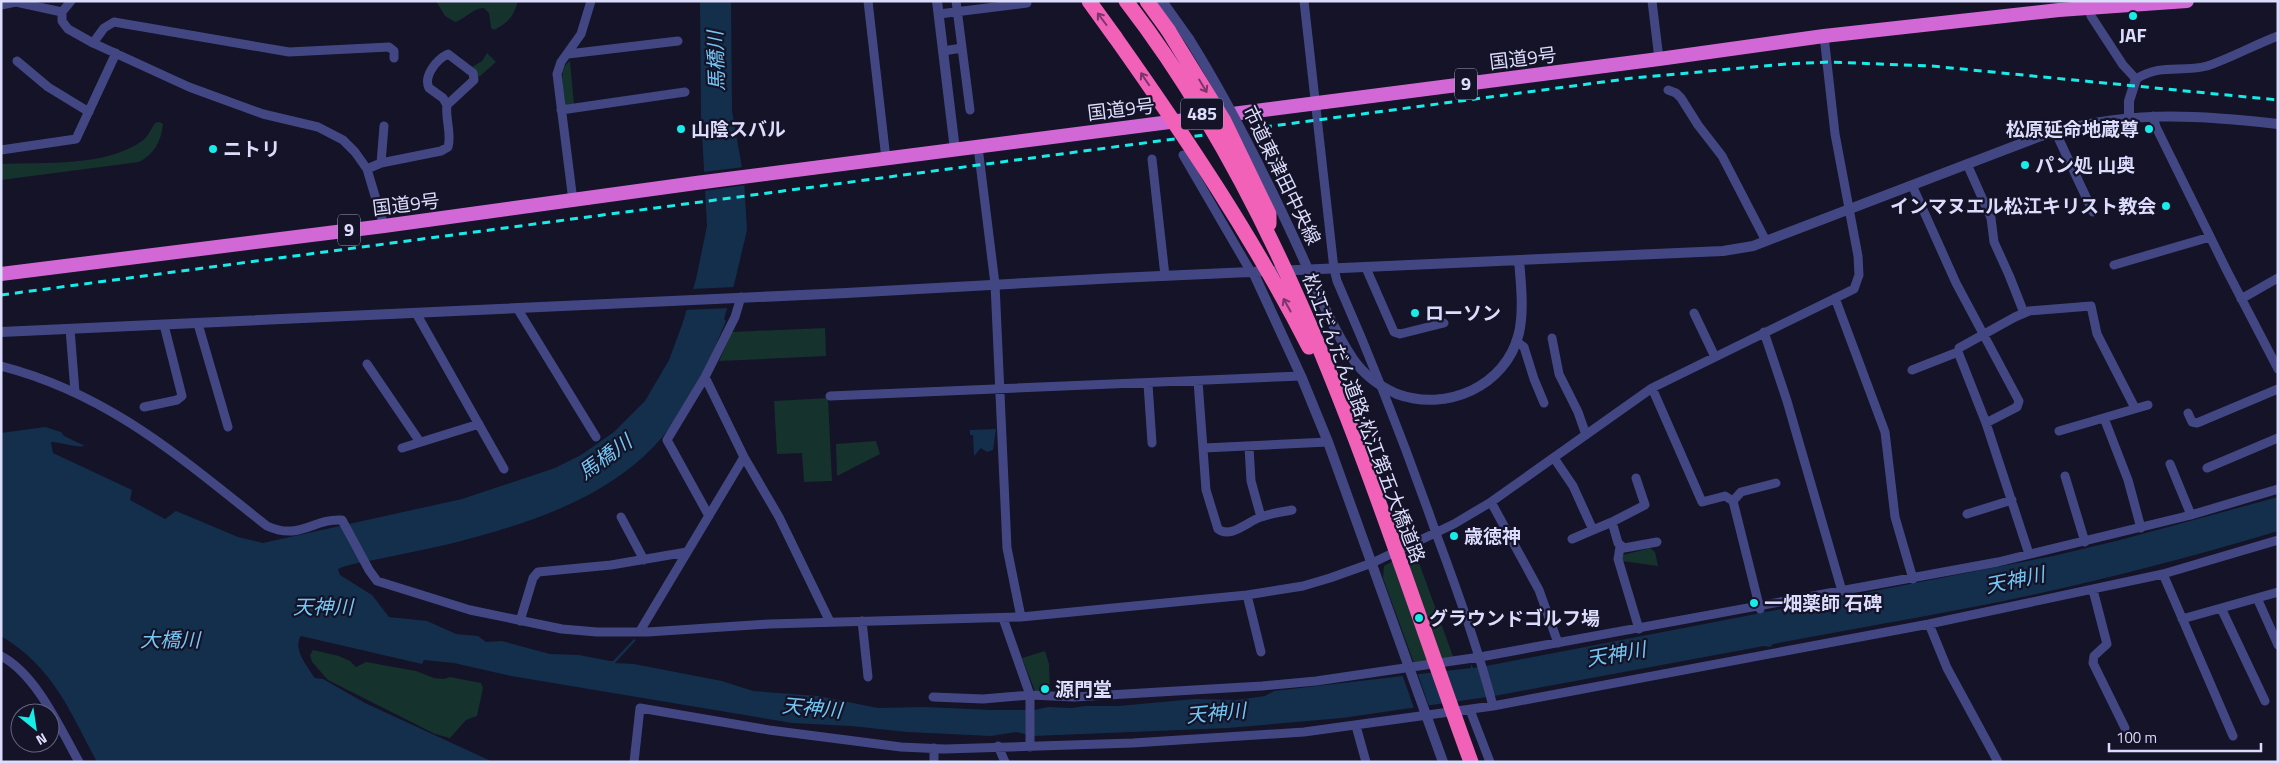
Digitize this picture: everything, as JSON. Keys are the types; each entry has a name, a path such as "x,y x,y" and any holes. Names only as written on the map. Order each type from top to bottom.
{"highway":[{"path":"1089,1 1115,36 1193,153 1274,282 1304,336 1356,442"},
{"name":"松江だんだん道路;松江第五大橋道路","path":"1126,1 1165,56 1196,105 1268,233 1303,308 1356,442 1471,762"},
{"path":"1147,1 1208,93 1240,152 1269,214 1268,233"},
{"name":"国道9号","path":"1,274 384,226 696,183 1659,59 2058,5 2089,8 2187,1"}],"street":[{"path":"71,1 60,16 64,26 92,43 189,87 263,114 309,124 327,131 348,145 367,169 384,226"},
{"path":"573,201 557,74 561,62 580,34 591,1"},
{"path":"868,1 886,159"},
{"path":"937,1 954,150"},
{"path":"956,1 970,110"},
{"name":"市道東津田中央線","path":"1162,1 1218,85 1250,145 1336,329 1350,353 1368,376 1397,394 1418,400 1434,400 1466,394 1495,374 1506,361 1516,340 1521,315 1519,260"},
{"path":"1304,1 1316,103 1316,120 1337,281 1381,381 1481,659 1493,703"},
{"path":"1652,1 1659,59"},
{"path":"1,5 16,2 62,12"},
{"path":"939,14 1027,3"},
{"path":"2089,8 2091,16 2123,65 2136,79"},
{"path":"92,43 104,28 114,22 289,52 390,47 394,51 394,58"},
{"path":"1,366 21,371 75,392 118,414 157,439 267,526 282,532 294,532 337,520 343,521 366,566 377,581 470,610 578,631 640,631 830,622 1021,617 1246,595 1303,586 1372,563 1436,533 1491,502 1652,388 1854,289 1858,280 1858,256 1835,128 1824,36"},
{"path":"2128,117 2129,101 2136,79 2158,69 2192,69 2208,65 2278,36"},
{"path":"568,54 678,41"},
{"path":"943,51 962,48"},
{"path":"1,150 76,140 116,53"},
{"path":"367,169 381,163 445,149 449,140 446,115 447,105 443,98 428,88 426,80 444,56 448,54 473,74 474,80 454,101 447,105"},
{"path":"17,61 48,87 89,112"},
{"path":"1668,90 1676,93 1681,98 1698,125 1722,156 1766,241"},
{"path":"561,110 685,92"},
{"path":"2153,116 2156,126 2210,237 2278,369"},
{"path":"1,332 1723,251 1743,248 1766,241 2055,131 2128,117 2153,116 2190,116 2278,124"},
{"path":"381,163 384,126"},
{"path":"2055,131 2093,212"},
{"path":"978,147 995,284 1007,548 1021,617"},
{"path":"1183,155 1252,272 1301,376 1328,442 1443,762"},
{"path":"1152,159 1165,276"},
{"path":"1967,164 1990,218 1994,242 2024,313"},
{"path":"1912,185 1956,283 2019,403 2017,407 1986,423"},
{"path":"2114,265 2210,237"},
{"path":"1366,268 1394,332 1400,334 1444,323"},
{"path":"2241,299 2278,278"},
{"path":"709,516 667,440 705,377 735,317 738,298"},
{"path":"1835,298 1885,432 1895,517 1913,579"},
{"path":"1912,370 1958,352 1962,346 2024,313 2091,306 2097,334 2136,408"},
{"path":"517,308 596,438"},
{"path":"416,313 504,469"},
{"path":"1694,313 1715,357"},
{"path":"198,324 228,427"},
{"path":"144,407 177,400 182,396 164,325"},
{"path":"70,329 75,392"},
{"path":"1764,332 1842,590"},
{"path":"1552,338 1559,374 1578,412 1586,435"},
{"path":"1516,340 1524,347 1544,403"},
{"path":"1958,352 1986,423 2029,554"},
{"path":"368,364 420,442"},
{"path":"830,396 1000,391 1301,376"},
{"path":"705,377 744,457 779,517 830,622"},
{"path":"1198,381 1206,490 1218,530 1227,533 1261,517 1292,510"},
{"path":"1148,384 1152,443"},
{"path":"1652,388 1702,502 1725,496 1733,501 1759,607"},
{"path":"2188,413 2192,422 2197,423 2278,389"},
{"path":"2059,431 2148,405"},
{"path":"2104,418 2128,480 2141,528"},
{"path":"402,448 479,424"},
{"path":"2207,468 2278,438"},
{"path":"1204,448 1328,442"},
{"path":"1249,447 1251,481 1261,517"},
{"path":"640,631 744,457"},
{"path":"1554,458 1573,486 1593,530"},
{"path":"2170,464 2191,515"},
{"path":"2065,476 2085,542"},
{"path":"1572,539 1645,505 1636,478"},
{"path":"1733,501 1741,492 1776,483"},
{"path":"933,697 983,699 1074,698 1262,686 1410,670 1481,659 1842,590 1913,579 2085,542 2191,515 2278,489"},
{"path":"1967,514 2012,500"},
{"path":"1491,502 1539,590 1558,643"},
{"path":"621,517 644,560"},
{"path":"1612,522 1620,547 1618,559 1639,629"},
{"path":"634,762 640,708 844,740 901,747 934,748 1216,738 1356,726 1426,714 1470,710 1493,703 1769,651 1929,624 2162,574 2278,540"},
{"path":"1620,547 1627,549 1657,542"},
{"path":"520,621 533,578 538,572 644,560 687,552"},
{"path":"2162,574 2233,736"},
{"path":"2093,590 2107,640 2105,647 2094,656 2093,663 2125,728"},
{"path":"2182,619 2278,592"},
{"path":"1246,595 1261,652"},
{"path":"2257,598 2278,645"},
{"path":"2221,608 2265,701"},
{"path":"1003,618 1030,697 1030,746"},
{"path":"862,621 868,676"},
{"path":"1929,624 1947,668 1998,762"},
{"path":"1,656 8,660 30,681 79,762"},
{"path":"1470,710 1490,762"},
{"path":"1356,726 1366,762"},
{"path":"998,746 1005,762"},
{"path":"934,748 934,762"}],"green space":[{"path":"436,1 518,1 515,11 510,18 494,30 491,28 489,13 484,8 480,8 455,22 445,16"},
{"path":"487,53 496,62 479,77 472,67 482,61"},
{"path":"570,61 574,105 565,105 562,75"},
{"path":"160,122 163,124 161,136 156,147 139,162 1,180 1,164 74,162 111,155 142,141 155,123"},
{"path":"825,328 826,356 719,361 732,332"},
{"path":"828,398 832,481 804,482 802,453 777,454 774,401"},
{"path":"876,441 880,454 837,476 836,444"},
{"path":"1650,548 1655,552 1658,566 1622,561 1623,555"},
{"name":"グラウンドゴルフ場","path":"1414,549 1454,659 1414,663 1383,578 1384,566"},
{"path":"313,650 339,656 350,661 356,667 366,662 416,671 434,678 444,679 450,677 481,683 483,688 477,716 466,720 450,738 435,734 328,680 312,662 310,655"},
{"path":"1045,651 1049,664 1050,694 1035,691 1022,658"}],"water":[{"path":"700,1 731,1 732,111 744,179 747,230 724,319 726,321 703,373 674,422 653,448 601,488 541,516 477,537 356,563 338,569 340,575 372,595 389,617 427,621 456,634 478,636 486,642 502,641 550,654 579,655 610,661 613,661 634,639 636,640 615,663 634,664 722,681 753,691 818,696 878,708 924,707 1034,710 1048,707 1118,706 1195,699 1236,700 1265,696 1274,691 1471,668 1471,664 1473,668 1486,666 1756,614 1762,610 1766,612 2053,556 2120,540 2278,497 2278,531 2165,563 2050,591 1773,644 1770,647 1764,646 1494,696 1342,718 1228,728 1034,736 1016,732 991,736 792,723 511,676 454,663 424,660 422,664 301,636 298,646 300,652 315,678 323,679 365,703 493,762 97,762 68,708 47,676 19,648 1,636 1,433 45,427 61,432 64,436 85,446 51,442 53,453 132,490 130,500 165,519 176,511 238,537 263,543 462,499 555,468 581,455 614,432 645,401 669,360 696,279 707,226 701,115"},
{"path":"996,429 993,450 987,452 981,448 974,456 973,435 970,435 970,430"}],"pier":[{"path":"744,167 746,185 704,191 703,172"},
{"path":"736,287 730,308 684,310 691,289"},
{"path":"1417,672 1430,709 1415,711 1402,674"}],"railway":[{"path":"1,295 1633,78 1786,64 1828,62 1931,66 2278,100"}],"place":[{"name":"JAF","path":"2133,16"},
{"name":"山陰スバル","path":"681,129"},
{"name":"松原延命地蔵尊","path":"2149,129"},
{"name":"ニトリ","path":"213,149"},
{"name":"パン処 山奥","path":"2025,165"},
{"name":"インマヌエル松江キリスト教会","path":"2166,206"},
{"name":"ローソン","path":"1415,313"},
{"name":"歳徳神","path":"1454,536"},
{"name":"一畑薬師 石碑","path":"1754,603"},
{"name":"グラウンドゴルフ場","path":"1419,618"},
{"name":"源門堂","path":"1045,689"}],"water label":[{"name":"馬橋川","path":"716,61"},
{"name":"馬橋川","path":"605,457"},
{"name":"天神川","path":"2015,580"},
{"name":"天神川","path":"323,607"},
{"name":"大橋川","path":"170,640"},
{"name":"天神川","path":"1616,654"},
{"name":"天神川","path":"812,708"},
{"name":"天神川","path":"1216,713"}]}
